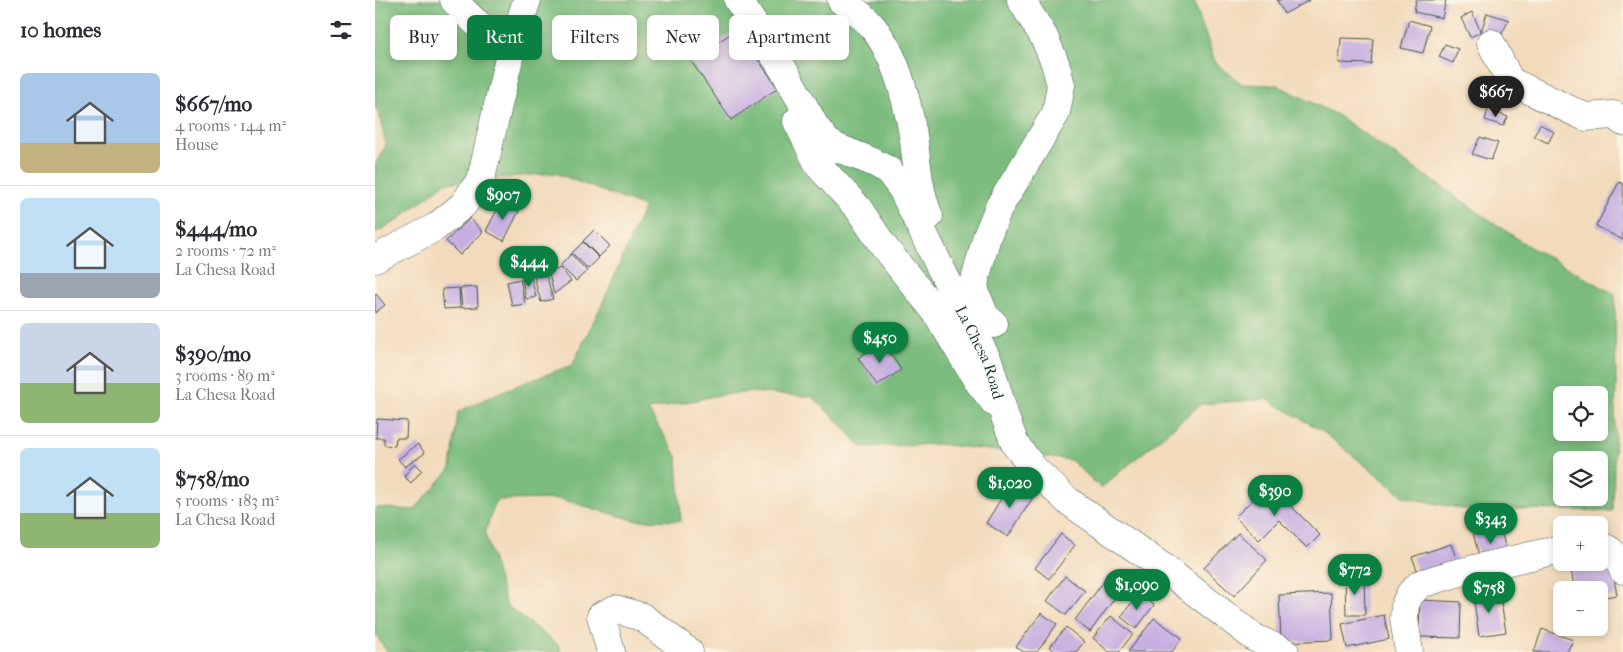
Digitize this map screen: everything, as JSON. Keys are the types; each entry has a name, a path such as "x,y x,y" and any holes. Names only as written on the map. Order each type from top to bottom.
{"street":[{"path":"454,0 467,15"},
{"path":"522,15 527,0"},
{"name":"La Chesa Road","path":"738,0 785,72 816,128 827,142 887,170 902,189 982,326 989,363 1005,417 1015,444 1034,469 1067,501 1164,568 1255,638 1285,652"},
{"path":"841,0 871,25 888,50 900,80 911,124 920,187 927,210 946,256 982,326 998,312 987,281 977,272 987,236 999,207 1056,113 1061,85 1055,62 1044,37 1021,0"},
{"path":"1491,43 1510,81 1585,117 1614,116 1623,122"},
{"path":"375,260 436,227 463,205 481,179 508,60"},
{"path":"785,72 797,121 819,166 858,208 884,247 936,312 977,380 1005,417"},
{"path":"1608,550 1619,558 1623,570"},
{"path":"1409,652 1404,618 1405,604 1409,594 1420,584 1453,574 1553,551"},
{"path":"611,652 601,616 615,609 643,617 689,652"},
{"path":"1392,652 1414,652"}],"green space":[{"path":"375,0 1195,0 1215,62 1242,84 1277,85 1335,114 1528,246 1615,294 1616,385 1613,511 1468,510 1405,497 1322,431 1267,399 1201,404 1101,488 1071,460 939,444 861,447 838,421 812,397 752,392 719,395 648,410 677,456 681,521 634,520 560,499 496,500 485,533 506,605 558,645 561,652 387,652 375,633 375,507 414,510 451,468 458,412 500,392 572,365 605,298 644,207 555,173 445,183 395,222 375,233 375,165 386,145 378,111 375,108"}],"building":[{"path":"1277,0 1310,0 1284,14"},
{"path":"1416,0 1446,0 1442,18 1414,12"},
{"path":"1472,12 1481,32 1470,37 1461,18"},
{"path":"1487,13 1509,20 1499,39 1481,32"},
{"path":"1409,20 1430,26 1423,53 1401,48"},
{"path":"729,35 729,60 759,60 778,88 731,120 691,61 719,60 719,42"},
{"path":"1341,38 1373,39 1371,64 1339,63"},
{"path":"1445,44 1458,49 1453,63 1439,57"},
{"path":"1488,109 1508,117 1503,126 1485,120"},
{"path":"1540,124 1554,132 1548,143 1534,136"},
{"path":"1480,137 1498,143 1491,160 1472,154"},
{"path":"1619,182 1623,184 1623,240 1596,226"},
{"path":"501,202 519,211 504,241 486,231"},
{"path":"470,218 483,232 460,255 446,241"},
{"path":"594,230 610,246 599,257 583,241"},
{"path":"583,242 599,258 588,269 572,253"},
{"path":"571,254 587,271 576,281 560,266"},
{"path":"560,268 571,281 554,294 549,273"},
{"path":"546,274 553,299 541,302 534,277"},
{"path":"531,277 536,297 526,299 522,279"},
{"path":"520,279 525,304 512,306 507,282"},
{"path":"477,287 478,307 462,308 460,288"},
{"path":"459,288 460,308 444,309 442,289"},
{"path":"375,293 385,305 375,313"},
{"path":"883,342 901,370 877,386 858,358"},
{"path":"377,419 407,421 406,438 396,438 395,446 384,445 384,438 376,438"},
{"path":"418,444 425,453 405,467 398,459"},
{"path":"415,463 422,470 411,483 404,476"},
{"path":"1012,481 1035,494 1008,537 986,523"},
{"path":"1269,484 1320,535 1307,548 1279,520 1259,540 1235,517"},
{"path":"1500,527 1508,557 1481,563 1473,533"},
{"path":"1238,533 1267,560 1234,596 1204,568"},
{"path":"1061,534 1075,545 1049,579 1035,568"},
{"path":"1451,544 1460,569 1422,582 1412,557"},
{"path":"1611,563 1617,595 1608,596 1608,581 1573,581 1571,571 1608,571 1608,564"},
{"path":"1110,573 1125,584 1090,632 1075,620"},
{"path":"1065,576 1085,591 1066,615 1047,601"},
{"path":"1345,578 1364,578 1365,615 1346,615"},
{"path":"1499,591 1506,632 1479,636 1473,595"},
{"path":"1331,593 1333,640 1281,642 1279,595"},
{"path":"1138,594 1154,605 1136,629 1121,617"},
{"path":"1420,600 1461,602 1460,638 1419,637"},
{"path":"1041,613 1057,624 1037,652 1024,652 1016,647"},
{"path":"1384,615 1389,639 1347,648 1342,624"},
{"path":"1111,616 1133,634 1119,652 1109,652 1093,638"},
{"path":"1154,618 1182,638 1172,652 1128,652"},
{"path":"1066,627 1084,642 1076,652 1056,652 1050,647"},
{"path":"1542,629 1553,633 1553,636 1562,636 1573,640 1567,652 1534,652"}]}
